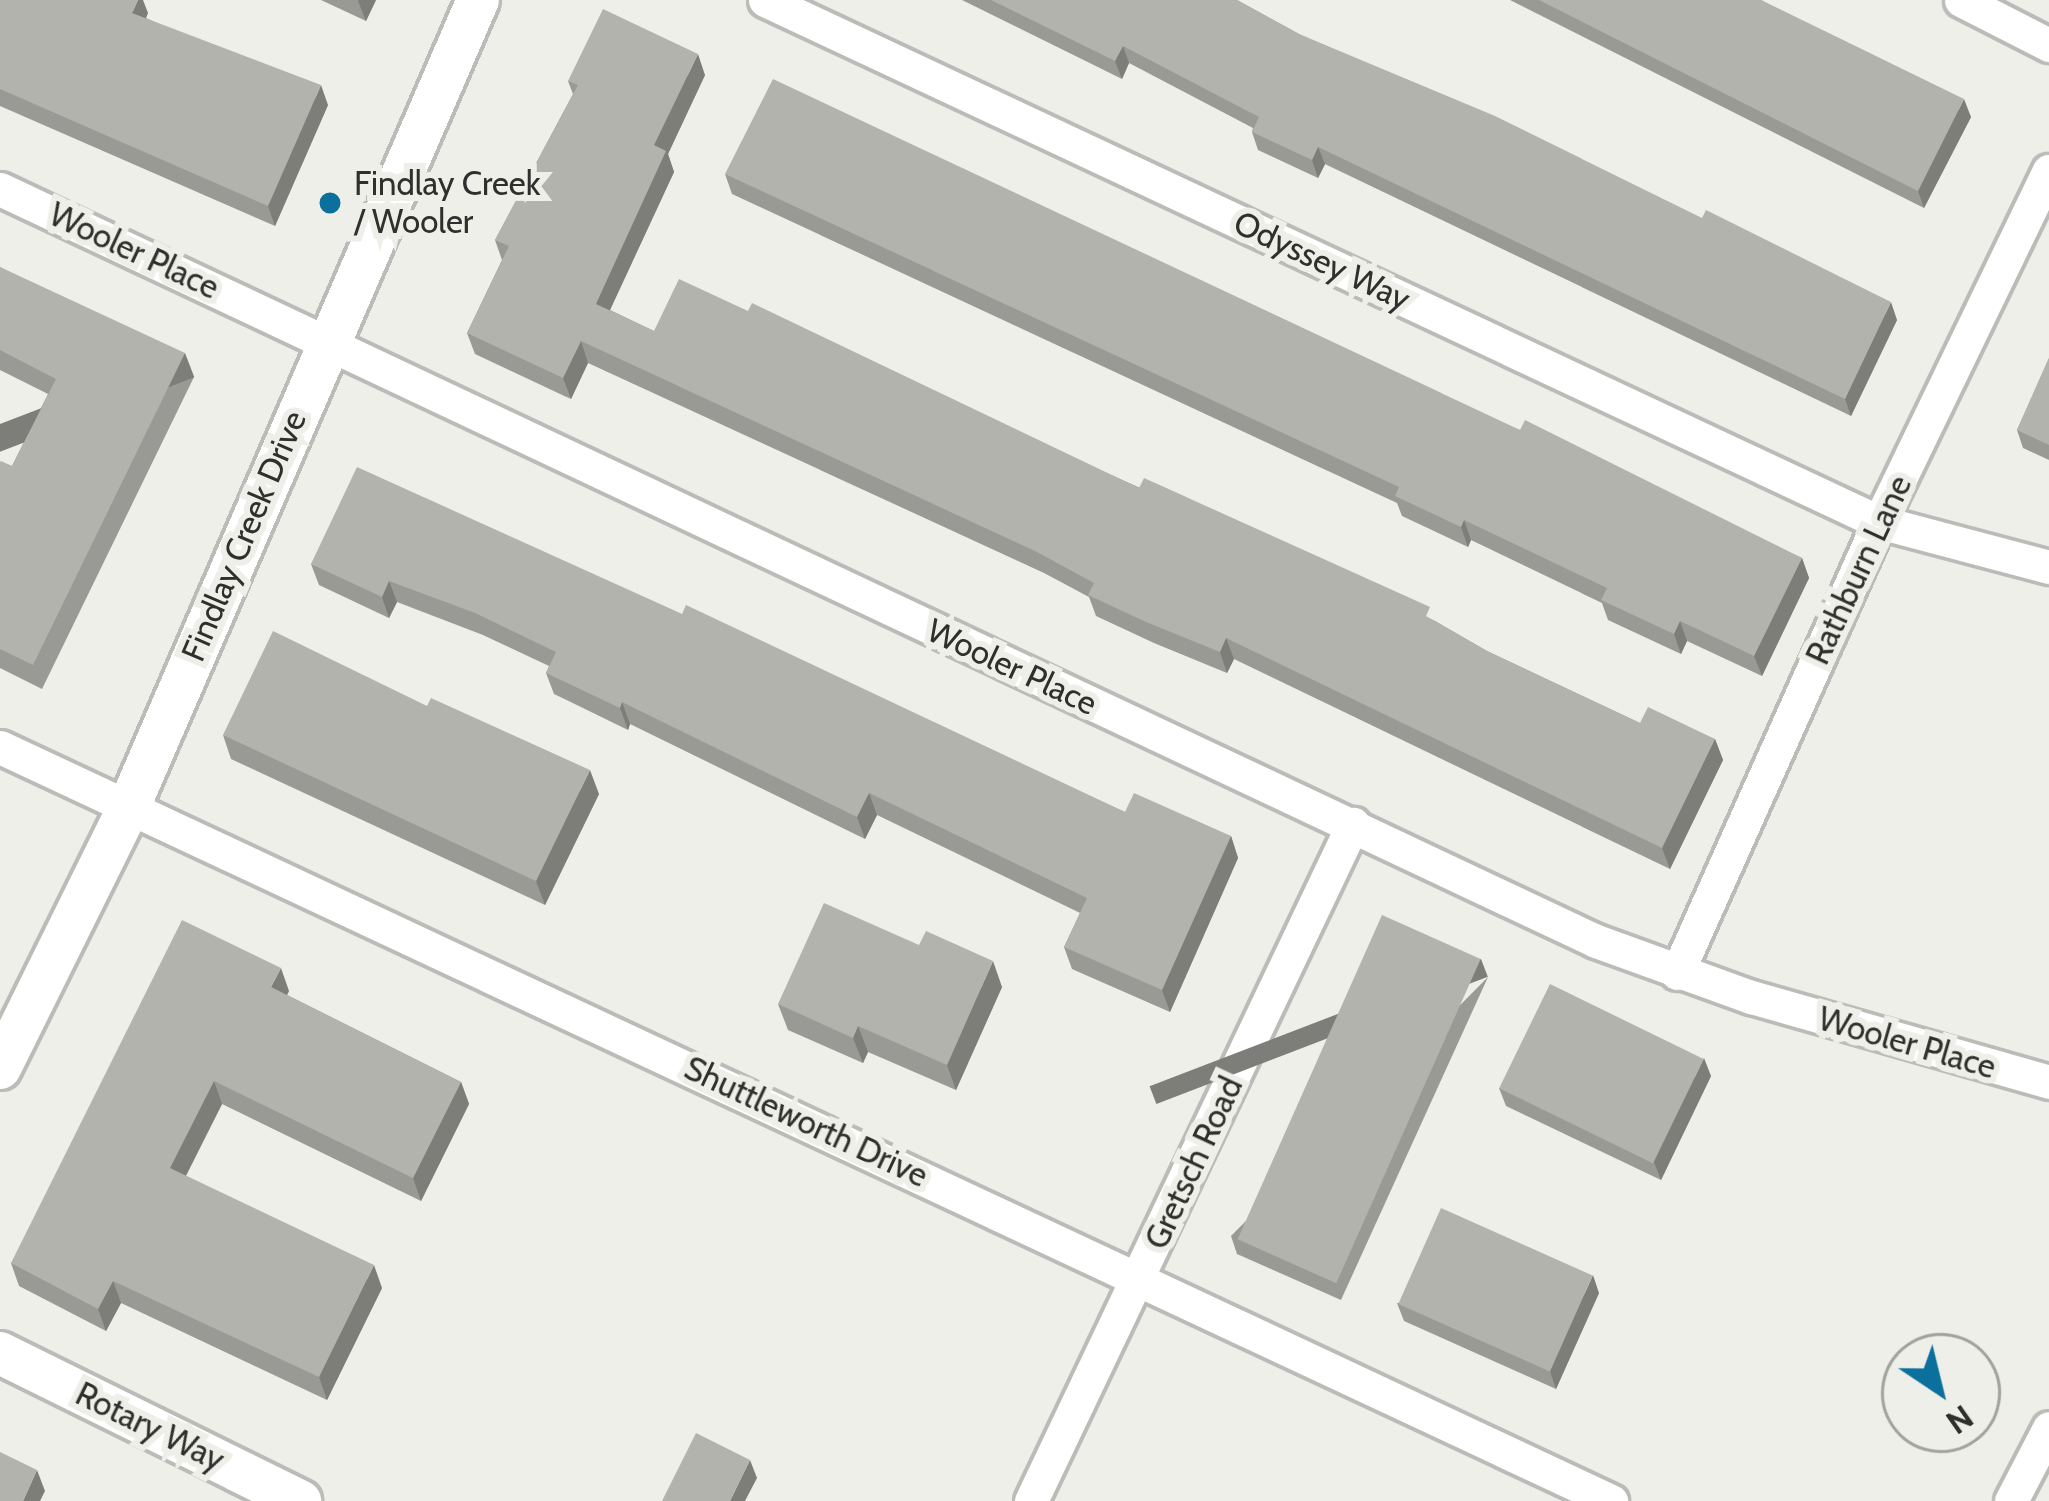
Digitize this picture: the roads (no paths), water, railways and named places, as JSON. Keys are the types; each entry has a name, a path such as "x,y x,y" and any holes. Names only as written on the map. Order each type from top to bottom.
{"street":[{"name":"Findlay Creek Drive","path":"0,1068 128,809 478,0"},
{"name":"Odyssey Way","path":"765,0 1879,523 2049,567"},
{"path":"1961,0 2049,45"},
{"name":"Rathburn Lane","path":"1677,974 1879,523 2049,171"},
{"name":"Wooler Place","path":"0,189 325,346 1677,974 2049,1082"},
{"name":"Shuttleworth Drive","path":"0,747 1611,1501"},
{"name":"Gretsch Road","path":"1031,1501 1353,824"},
{"name":"Rotary Way","path":"0,1353 300,1501"},
{"path":"2012,1501 2049,1428"}],"place":[{"name":"Findlay Creek / Wooler","path":"330,203"}]}
